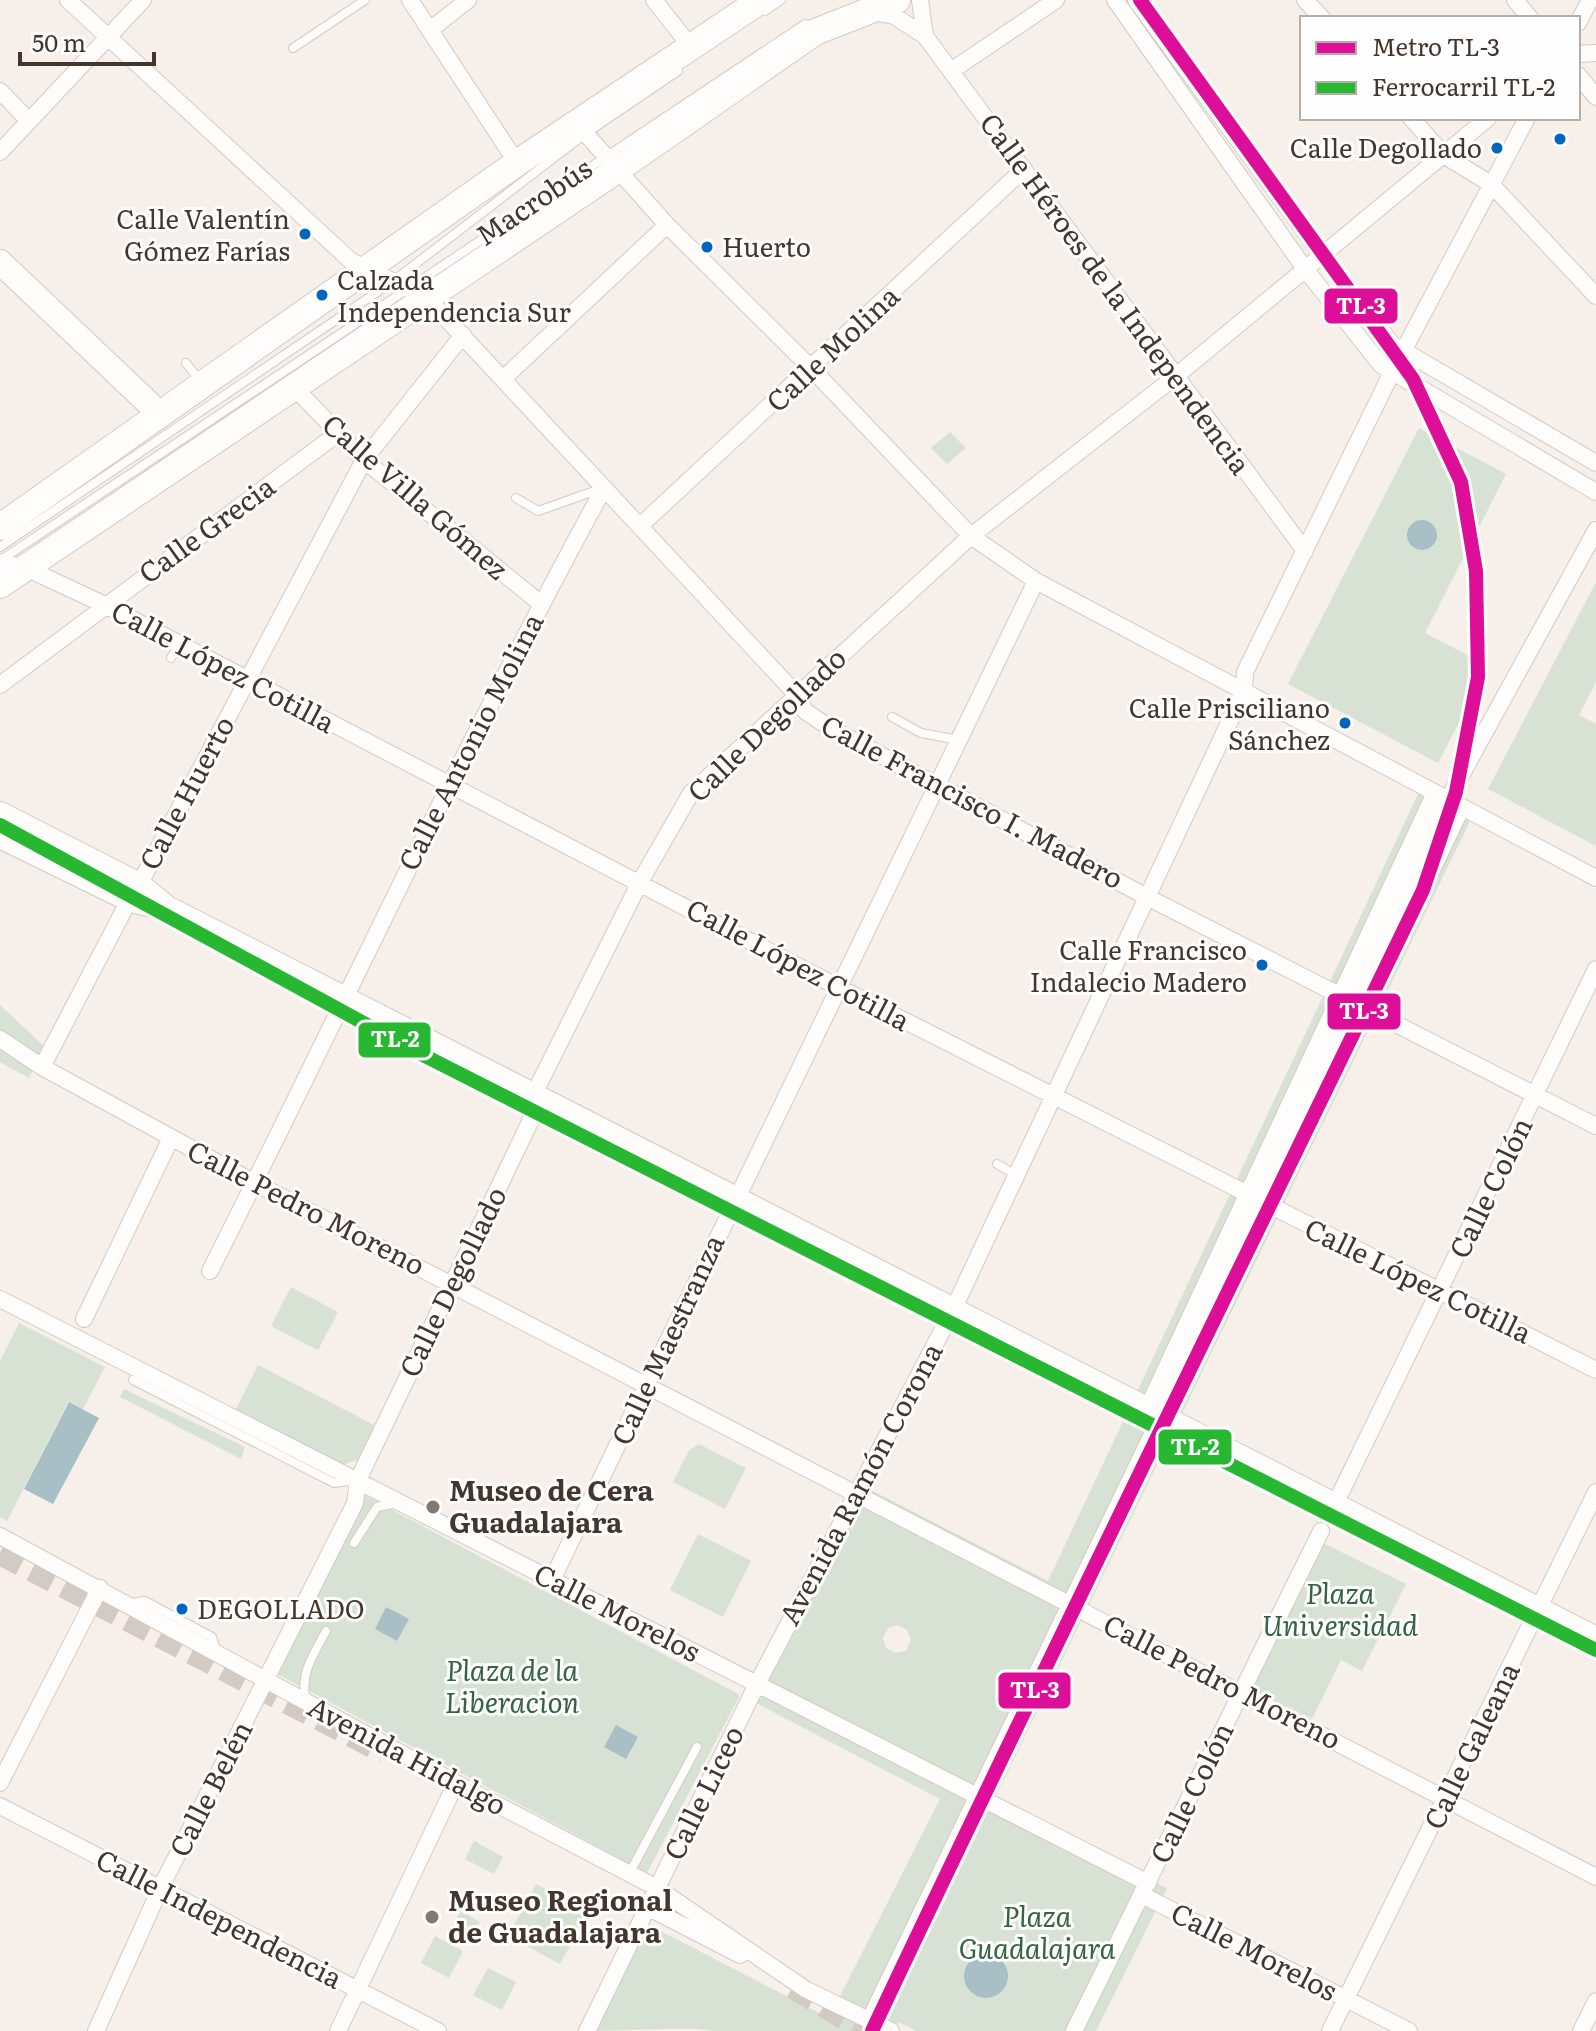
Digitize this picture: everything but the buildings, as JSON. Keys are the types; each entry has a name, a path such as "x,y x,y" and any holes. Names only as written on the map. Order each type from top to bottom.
{"main road":[{"path":"0,585 9,563 294,387 408,289 815,32 897,0"},
{"path":"0,527 517,163 581,129 758,9"},
{"path":"0,262 161,415"},
{"path":"0,814 139,885 167,908 1596,1639"},
{"path":"0,836 131,900 167,908"}],"street":[{"path":"68,0 351,261 368,270"},
{"path":"0,152 143,0"},
{"path":"410,0 517,163"},
{"path":"430,30 468,0"},
{"path":"654,0 690,55"},
{"name":"Calle Héroes de la Independencia","path":"920,0 925,36"},
{"path":"951,71 1056,0"},
{"path":"1115,0 1305,269 1381,365 1596,492"},
{"path":"1136,0 1322,255 1392,344 1596,463"},
{"path":"1305,0 1320,16"},
{"path":"1515,0 1528,16"},
{"path":"1580,19 1590,0"},
{"name":"Calle Héroes de la Independencia","path":"876,6 925,36 1305,551"},
{"path":"1580,77 1596,97"},
{"path":"0,91 29,121"},
{"path":"1413,120 1445,156 1491,184 1596,296"},
{"name":"Calle Degollado","path":"268,1679 355,1503 358,1480 530,1122 533,1096 640,882 691,793 971,536 1176,376 1486,120"},
{"name":"Avenida Ramón Corona","path":"757,1684 953,1310 1244,691 1245,672 1392,372 1526,120"},
{"path":"581,129 667,225 812,369 971,536 1036,581 1596,878"},
{"name":"Calle Molina","path":"640,526 1024,169"},
{"path":"504,378 667,225"},
{"name":"Calle Francisco I. Madero","path":"368,270 408,289 463,335 796,694 805,711 830,728 1145,896 1596,1126"},
{"name":"Calle Huerto","path":"139,885 364,460 463,335"},
{"name":"Calle Villa Gómez","path":"294,387 364,460 540,603"},
{"name":"Calle Grecia","path":"0,685 337,434"},
{"name":"Calle Antonio Molina","path":"345,1000 448,783 540,603 604,488"},
{"path":"869,2021 1448,800 1596,530"},
{"name":"Calle López Cotilla","path":"9,563 105,605 175,651 246,681 448,783 838,987 1596,1370"},
{"name":"Calle Maestranza","path":"552,1580 1036,581"},
{"path":"1159,1415 1448,800"},
{"path":"42,1067 123,912"},
{"name":"Calle Colón","path":"1341,1492 1596,969"},
{"path":"210,1271 345,1000"},
{"name":"Calle Pedro Moreno","path":"0,1039 42,1067 255,1183 1596,1877"},
{"path":"84,1319 171,1138"},
{"name":"Calle Morelos","path":"0,1299 976,1796 1409,2031"},
{"name":"Calle Galeana","path":"1330,2031 1596,1492"},
{"name":"Calle Colón","path":"1074,2031 1321,1531"},
{"name":"Avenida Hidalgo","path":"0,1536 657,1888 805,1989"},
{"path":"0,1783 100,1588"},
{"name":"Calle Belén","path":"96,2031 160,1889 268,1679"},
{"name":"Calle Liceo","path":"587,2031 757,1684"},
{"path":"338,2031 456,1783"},
{"name":"Calle Independencia","path":"0,1806 438,2031"},
{"name":"Avenida Hidalgo","path":"647,1907 891,2031"},
{"path":"1581,2031 1596,2001"}],"lane":[{"path":"293,48 365,0"},
{"path":"758,9 781,0"},
{"name":"Macrobús","path":"9,563 408,289 581,129"},
{"name":"Macrobús","path":"0,547 408,289"},
{"path":"186,363 204,386"},
{"path":"516,498 538,511 604,488"},
{"path":"892,717 921,733 959,740"},
{"path":"997,1164 1017,1175"},
{"path":"133,1380 334,1483 358,1480"},
{"path":"354,1543 377,1507 401,1502"},
{"path":"307,1702 302,1684 306,1669 326,1631"},
{"path":"629,1874 697,1747"}],"green space":[{"path":"1419,428 1506,474 1425,633 1488,666 1438,763 1288,684"},
{"path":"950,432 966,448 947,464 931,448"},
{"path":"1596,582 1596,682 1579,715 1596,724 1596,846 1488,789"},
{"name":"Plaza Guadalajara","path":"1419,792 1471,819 993,1802 1167,1888 1096,2031 917,2031 898,2022 894,2031 595,2031 649,1925 829,2018 940,1799 756,1703 867,1488 1048,1581","holes":["898,1625 907,1630 911,1640 906,1651 895,1653 886,1648 883,1638 888,1628"]},
{"path":"0,1005 45,1047 29,1078 0,1062"},
{"path":"291,1287 338,1312 318,1350 271,1326"},
{"path":"19,1323 105,1367 83,1409 68,1402 7,1521 0,1517 0,1361"},
{"path":"258,1365 378,1427 363,1458 337,1467 233,1415"},
{"path":"124,1389 245,1447 241,1459 120,1397"},
{"path":"699,1444 746,1468 725,1509 673,1482 689,1450"},
{"name":"Plaza de la Liberacion","path":"355,1490 740,1695 647,1873 266,1668"},
{"path":"698,1534 751,1561 723,1617 670,1590"},
{"name":"Plaza Universidad","path":"1323,1543 1406,1584 1362,1671 1341,1660 1312,1719 1250,1688"},
{"path":"474,1841 503,1857 494,1874 465,1859"},
{"path":"536,1884 588,1912 560,1964 508,1936"},
{"path":"461,1911 480,1922 468,1942 449,1932"},
{"path":"435,1936 463,1951 449,1978 421,1963"},
{"path":"488,1968 516,1982 502,2010 473,1995"}],"water":[{"path":"1422,520 1428,521 1436,529 1436,541 1428,549 1422,550 1416,549 1408,541 1407,535 1408,529 1416,521"},
{"path":"69,1402 99,1418 53,1504 24,1489"},
{"path":"386,1607 409,1619 397,1641 375,1629"},
{"path":"616,1725 638,1737 626,1759 604,1747"},
{"path":"986,1954 1001,1961 1008,1976 1001,1991 986,1998 971,1991 964,1976 971,1961"}],"tunnel":[{"path":"0,1553 384,1752"},
{"path":"793,1987 867,2031"}],"metro line":[{"name":"TL-3","path":"872,2031 1423,890 1456,792 1478,677 1476,571 1461,482 1413,379 1140,0"}],"rail line":[{"name":"TL-2","path":"0,825 417,1052 1596,1650"}],"place":[{"name":"Calle Degollado","path":"1497,148"},
{"name":"Calle Valentín Gómez Farías","path":"305,234"},
{"name":"Huerto","path":"707,247"},
{"name":"Calzada Independencia Sur","path":"322,295"},
{"name":"Calle Prisciliano Sánchez","path":"1345,723"},
{"name":"Calle Francisco Indalecio Madero","path":"1262,965"},
{"name":"Museo de Cera Guadalajara","path":"433,1507"},
{"name":"DEGOLLADO","path":"182,1609"},
{"name":"Museo Regional de Guadalajara","path":"432,1917"}]}
